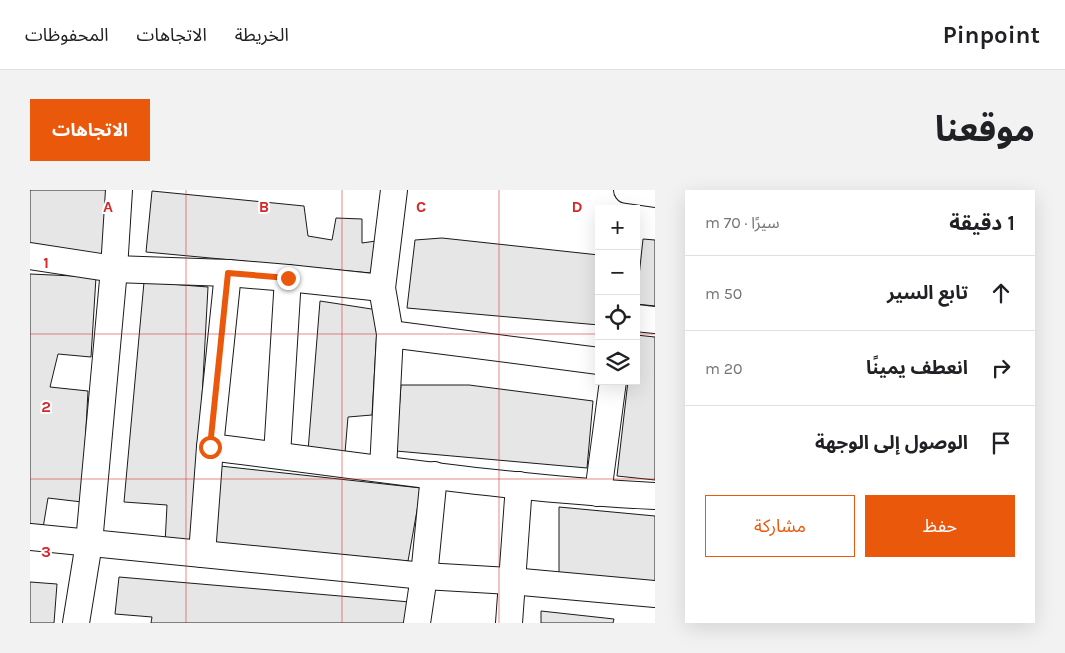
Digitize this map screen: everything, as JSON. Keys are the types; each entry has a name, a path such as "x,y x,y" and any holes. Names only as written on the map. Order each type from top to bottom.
{"street":[{"path":"76,623 89,542 114,270 119,190"},
{"path":"383,469 390,334 382,288 394,190"},
{"path":"624,205 626,190 655,194"},
{"path":"30,256 114,270 228,273 382,288"},
{"path":"202,554 210,447 228,273"},
{"path":"277,455 288,278"},
{"path":"640,318 655,320"},
{"path":"390,334 595,360"},
{"path":"598,493 612,385"},
{"path":"210,447 518,485 598,493 655,496"},
{"path":"417,623 424,576 434,475"},
{"path":"509,623 518,485"},
{"path":"30,537 424,576 511,581 655,594"}],"building":[{"path":"30,190 106,190 103,259 30,252"},
{"path":"152,191 304,206 308,236 332,240 336,218 362,219 362,243 376,241 371,273 146,252"},
{"path":"442,238 595,255 595,325 407,308 415,240"},
{"path":"643,239 655,240 655,306 640,304 640,267"},
{"path":"30,274 96,277 91,357 58,354 50,387 88,391 82,502 48,498 43,528 30,526"},
{"path":"144,282 208,287 194,546 165,544 167,505 124,502"},
{"path":"320,301 378,310 372,415 348,417 345,453 308,451"},
{"path":"640,335 655,337 655,480 617,476 628,385 640,385"},
{"path":"401,385 469,385 593,401 587,468 396,451"},
{"path":"220,466 421,488 408,561 215,543"},
{"path":"559,507 655,516 655,584 559,575"},
{"path":"119,577 410,602 408,623 151,623 152,617 115,614"},
{"path":"30,582 57,584 54,623 30,623"},
{"path":"541,611 614,619 613,623 541,623"}],"route":[{"path":"210,447 228,273 288,278"}]}
